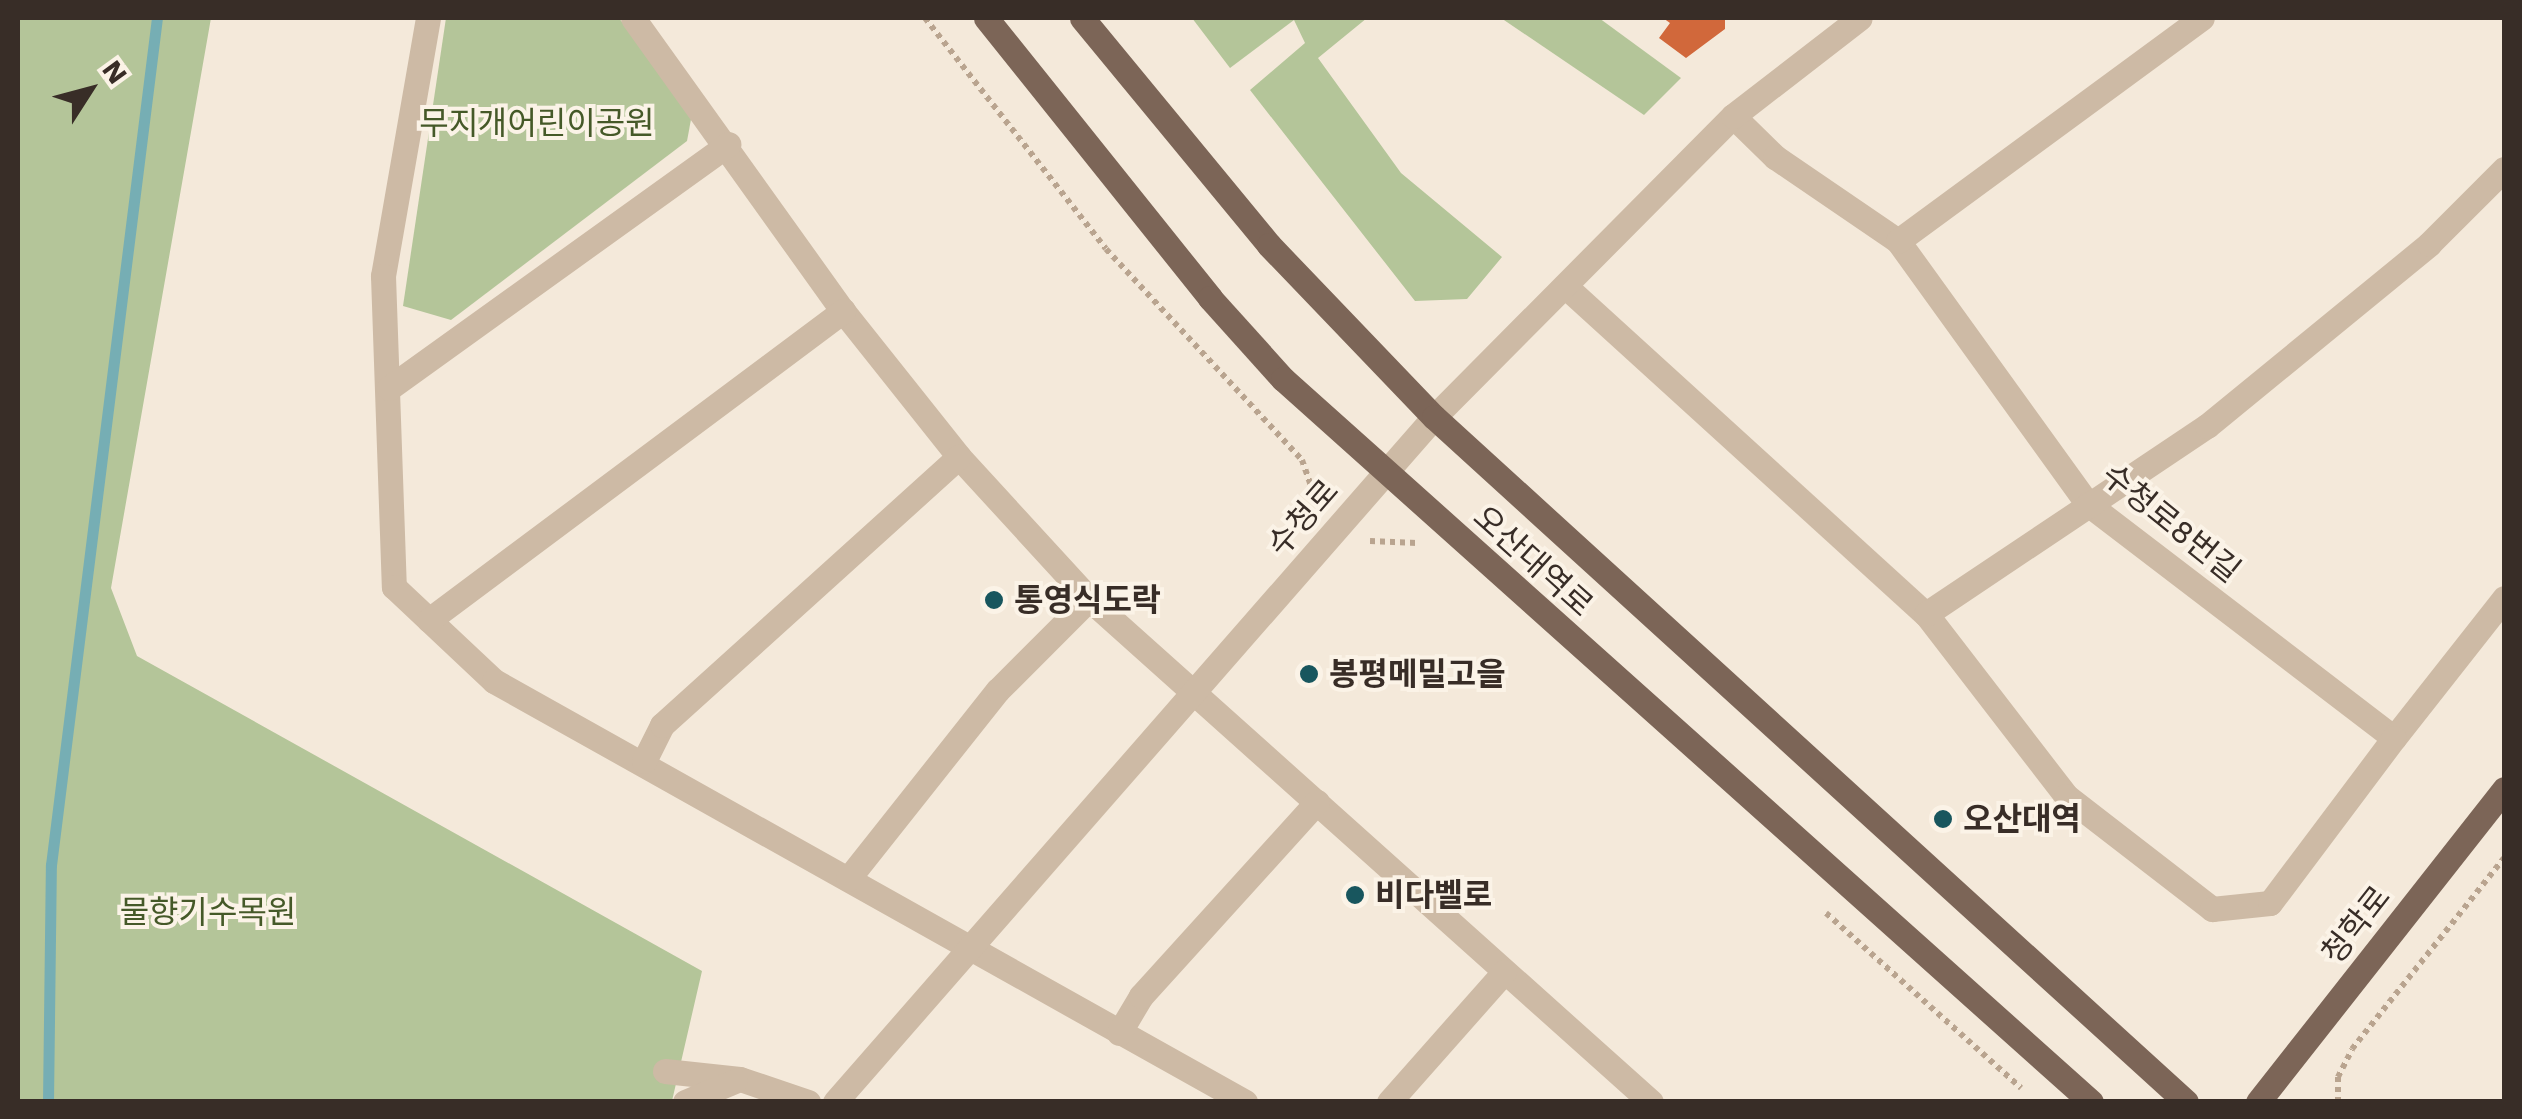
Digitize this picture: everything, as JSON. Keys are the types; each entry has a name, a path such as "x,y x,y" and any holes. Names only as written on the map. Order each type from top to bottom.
{"main road":[{"name":"오산대역로","path":"986,18 1210,298 1283,379 2090,1102"},
{"name":"오산대역로","path":"1082,18 1269,244 1434,417 2186,1102"},
{"name":"청학로","path":"2258,1102 2504,789"}],"street":[{"path":"428,18 384,276 394,587 494,681 644,761 968,950 1245,1102"},
{"path":"633,18 729,144 844,311 959,458 1088,599 1652,1102"},
{"name":"수청로","path":"835,1102 1434,417 1733,116 1857,18"},
{"path":"1898,241 2202,18"},
{"name":"수청로8번길","path":"1733,116 1775,157 1898,241 2088,504 2394,738"},
{"path":"389,388 729,144"},
{"path":"1926,614 2208,426 2429,244 2504,169"},
{"path":"1566,286 1926,614 2066,796 2212,909 2270,904 2504,598"},
{"path":"428,620 844,311"},
{"path":"644,761 662,725 959,458"},
{"path":"848,878 998,690 1088,599"},
{"path":"1119,1033 1141,996 1317,802"},
{"path":"1389,1102 1504,972"},
{"path":"665,1071 740,1079 808,1102"},
{"path":"685,1102 740,1079"}],"path":[{"path":"925,18 1106,249 1302,460 1316,488 1312,498"},
{"path":"2338,1102 2338,1078 2352,1049 2504,858"}],"green space":[{"name":"물향기수목원","path":"18,18 211,18 111,588 137,656 702,971 672,1101 18,1101"},
{"name":"무지개어린이공원","path":"446,18 619,18 692,114 687,141 451,320 403,306"},
{"path":"1192,18 1367,18 1318,58 1401,173 1502,257 1467,299 1415,301 1250,90 1305,43 1294,20 1230,68"},
{"path":"1501,18 1599,18 1681,78 1644,115"}],"building":[{"path":"1663,18 1725,18 1725,29 1686,58 1659,38 1670,23"}],"waterway":[{"path":"48,1102 51,865 157,18"}],"place":[{"name":"통영식도락","path":"994,600"},
{"name":"봉평메밀고을","path":"1309,674"},
{"name":"오산대역","path":"1943,819"},
{"name":"비다벨로","path":"1355,895"}]}
